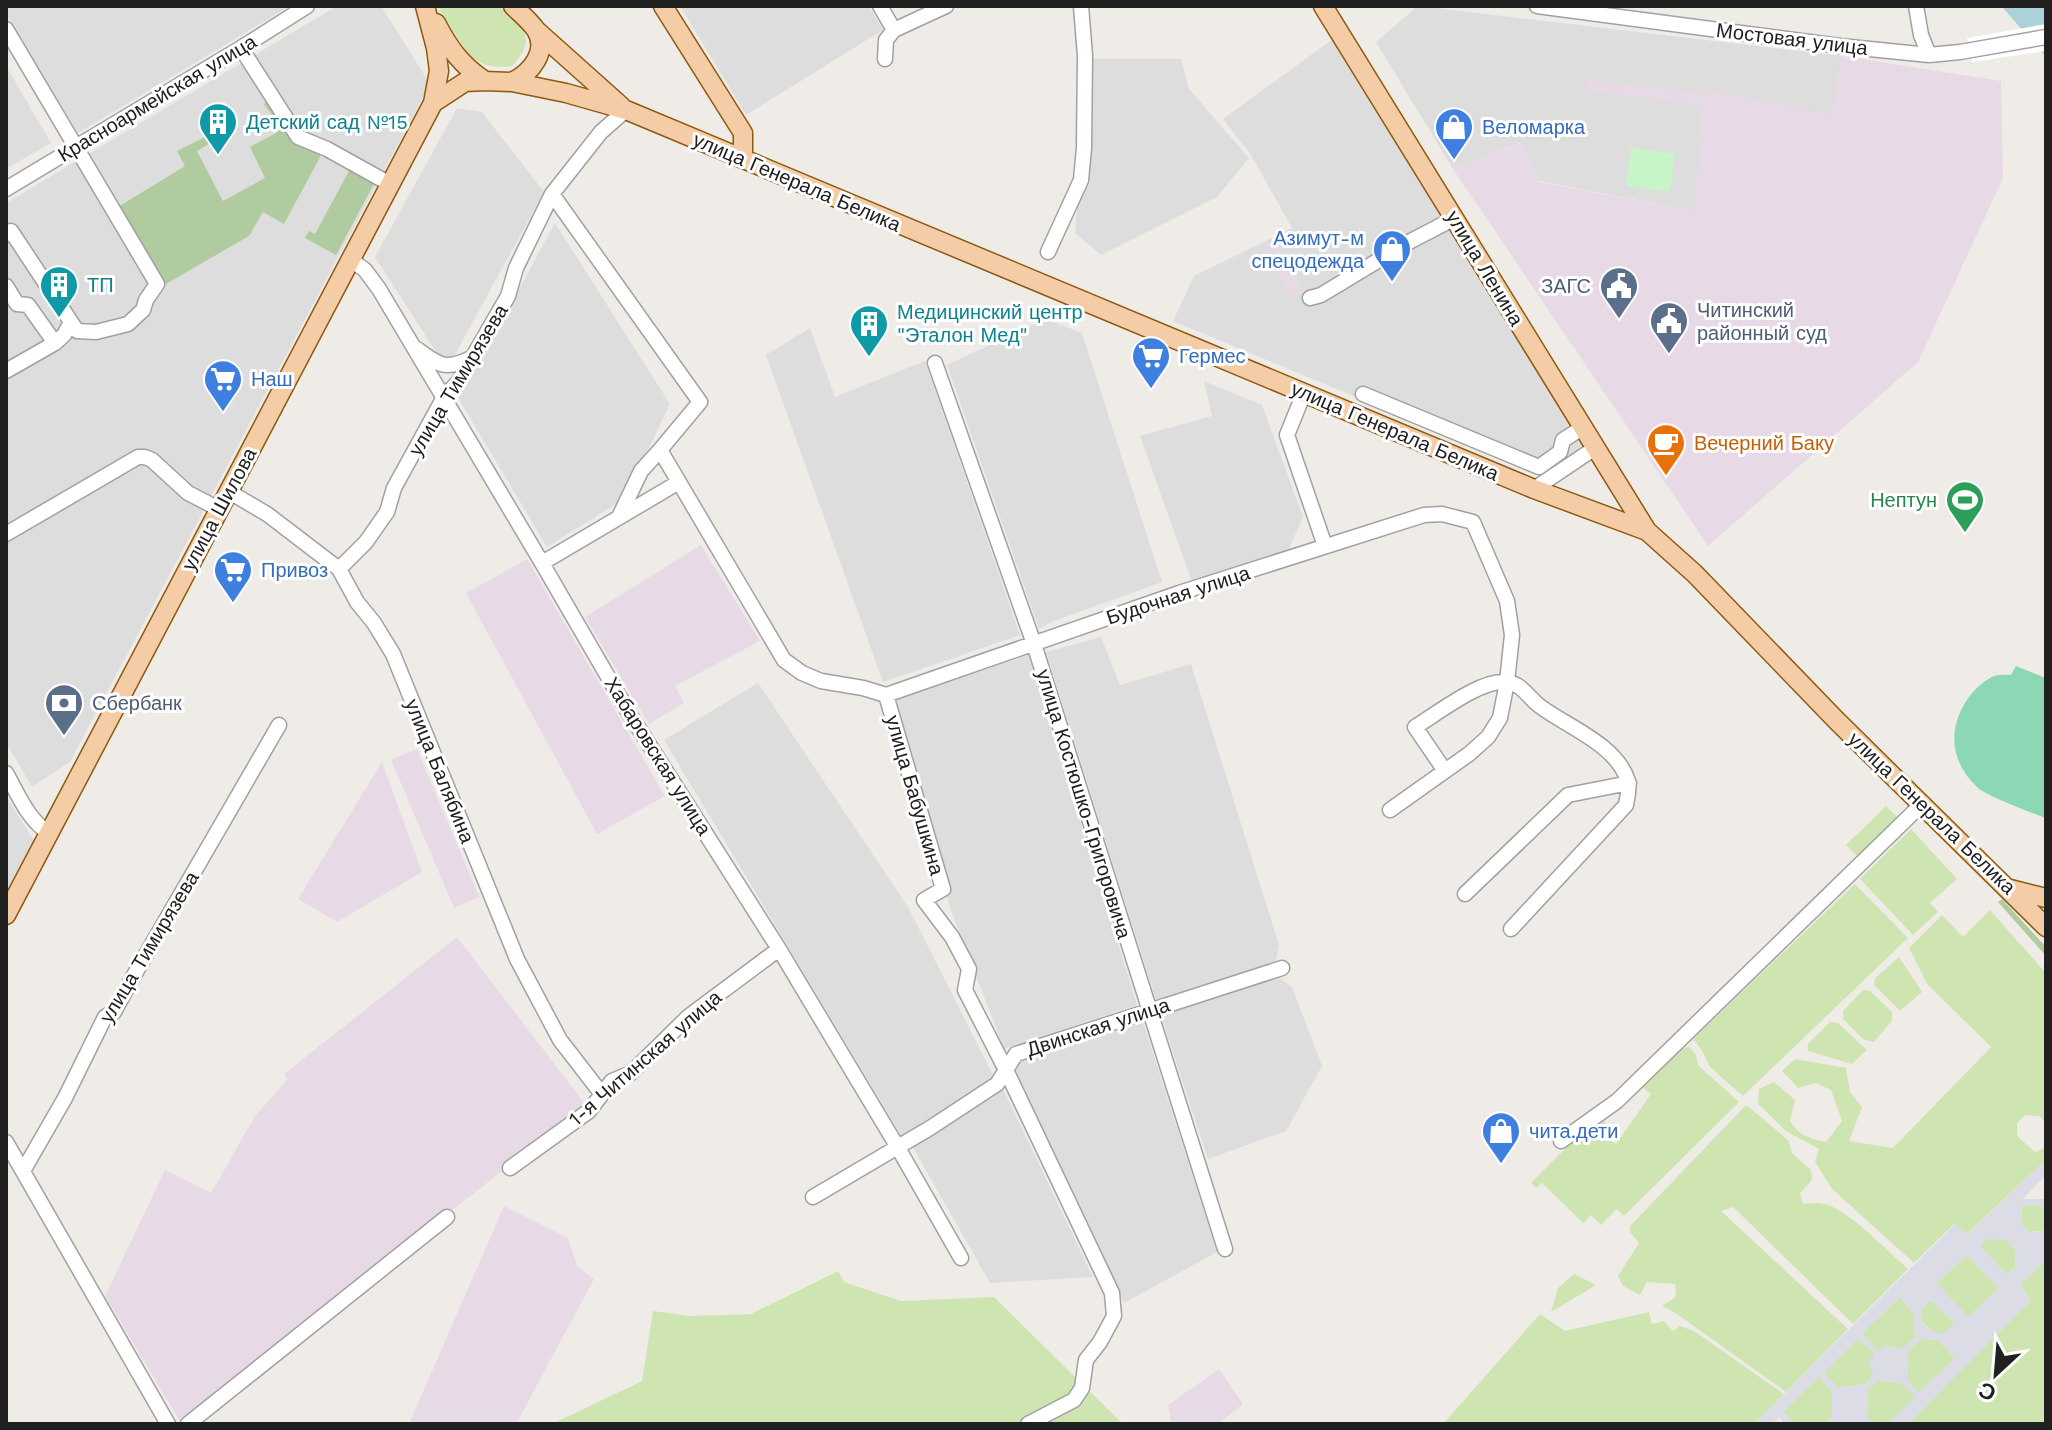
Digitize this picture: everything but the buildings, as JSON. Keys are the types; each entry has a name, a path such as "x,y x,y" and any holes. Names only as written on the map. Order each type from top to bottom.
{"main road":[{"path":"426,6 457,59 485,81"},
{"path":"426,6 439,71 433,103"},
{"path":"513,6 626,110"},
{"path":"663,6 743,133 743,159"},
{"name":"улица Ленина","path":"1323,6 1647,531"},
{"path":"512,82 523,77 536,61 540,42 536,30"},
{"path":"433,103 465,82 485,81 512,82 566,93 626,110"},
{"name":"улица Шилова","path":"6,915 433,103"},
{"name":"улица Генерала Белика","path":"626,110 1534,489 1647,531 1695,574 1837,721 2046,927"},
{"path":"2010,889 2046,898"}],"street":[{"name":"Красноармейская улица","path":"6,189 307,6"},
{"path":"880,6 894,30"},
{"path":"885,59 886,40 894,30 946,6"},
{"path":"1048,252 1081,180 1085,72 1081,6"},
{"name":"Мостовая улица","path":"1537,6 1929,55 2046,37"},
{"path":"1916,6 1921,35 1929,55"},
{"path":"6,29 157,284 143,310 128,324 96,332 77,331 11,231 6,234"},
{"path":"241,48 298,137 327,149 390,184"},
{"name":"улица Тимирязева","path":"339,569 366,542 387,512 394,488 444,397 459,381 508,296 516,268 552,194 601,132 626,110"},
{"path":"552,194 700,402 641,471 619,518"},
{"path":"1310,298 1321,295 1455,218"},
{"name":"Хабаровская улица","path":"350,259 365,270 413,346 629,713 779,949 961,1258"},
{"path":"6,286 17,304 28,305 55,343"},
{"path":"6,371 55,343 71,322"},
{"path":"413,346 443,366 452,366 473,356"},
{"name":"улица Костюшко-Григоровича","path":"935,363 1034,644 1225,1249"},
{"path":"1304,393 1287,435 1325,546"},
{"path":"1363,394 1539,467 1560,452 1563,440 1582,428"},
{"path":"1534,489 1595,448"},
{"name":"улица Бабушкина","path":"660,450 784,660 802,673 821,681 886,695 943,889 924,900 952,937 969,969 965,990 1112,1293 1114,1316 1086,1360 1082,1388 1074,1400 1028,1424"},
{"path":"6,534 138,457 152,460 188,493 219,509"},
{"path":"542,563 679,482"},
{"name":"улица Балябина","path":"228,491 267,514 339,569 357,602 374,623 393,654 517,959 560,1040 601,1093"},
{"name":"Будочная улица","path":"886,695 1179,593 1424,515 1442,514 1473,522 1507,601 1512,635 1507,682"},
{"path":"1445,771 1415,727 1483,685 1507,682 1521,687 1539,706 1583,732 1604,749 1614,758 1629,783 1626,805 1511,929"},
{"path":"1390,810 1488,737 1500,718 1507,682"},
{"name":"улица Тимирязева","path":"23,1171 65,1098 105,1017 114,1012 279,725"},
{"path":"6,773 33,820 49,833"},
{"path":"1465,894 1568,795 1629,783"},
{"path":"1561,1141 1617,1101 1923,803"},
{"name":"1-я Читинская улица","path":"510,1168 589,1111 612,1081 631,1073 689,1016 779,949"},
{"name":"Двинская улица","path":"813,1197 930,1128 997,1084 1016,1054 1282,968"},
{"path":"6,1142 168,1424"},
{"path":"188,1424 447,1217"}],"shaded area":[{"path":"6,6 290,6 78,133 6,14"},
{"path":"337,6 381,6 430,84 70,762 32,787 6,742 6,203"},
{"path":"680,6 869,6 883,30 746,115"},
{"path":"1418,6 1842,56 1832,115 1694,211 1539,181 1521,142 1453,169 1376,42"},
{"path":"1333,39 1584,446 1543,475 1173,321 1194,276 1292,228 1251,155 1223,119"},
{"path":"1842,56 2001,81 2003,178 1918,362 1708,546 1453,169 1522,142 1539,182 1694,211 1703,105 1585,90 1587,80 1704,94 1705,90 1831,115"},
{"path":"1091,59 1181,59 1189,89 1249,158 1217,197 1101,255 1075,233"},
{"path":"6,66 51,143 6,169"},
{"path":"457,108 482,112 544,192 447,369 375,257"},
{"path":"555,223 670,404 624,499 547,547 457,396 481,359"},
{"path":"1276,246 1304,290 1293,297 1264,253"},
{"path":"1046,319 1082,333 1162,582 1039,629 947,365"},
{"path":"810,328 835,397 925,361 1020,635 883,682 766,355"},
{"path":"1204,381 1262,405 1303,517 1289,549 1192,582 1140,436 1212,416"},
{"path":"701,545 760,641 675,686 684,703 649,724 585,617"},
{"path":"527,559 665,796 597,834 466,593"},
{"path":"1101,637 1120,685 1191,664 1279,945 1276,961 1156,1000 1046,652"},
{"path":"1029,655 1137,1005 1004,1049 949,905 896,699"},
{"path":"758,683 908,907 997,1083 903,1138 664,740"},
{"path":"417,749 479,897 454,908 391,760"},
{"path":"382,762 422,872 337,922 298,899"},
{"path":"6,796 34,841 6,892"},
{"path":"457,937 586,1105 181,1423 105,1296 165,1170 211,1193 255,1116 288,1079 284,1074"},
{"path":"1276,976 1292,987 1322,1066 1286,1131 1208,1159 1160,1013"},
{"path":"1143,1022 1217,1252 1124,1303 1012,1071 1019,1060"},
{"path":"1001,1085 1093,1277 990,1283 911,1144"},
{"path":"2046,1160 2046,1175 2023,1199 2046,1199 2046,1211 2038,1204 2022,1206 2021,1224 2030,1232 2046,1231 2046,1259 2021,1284 2030,1301 1908,1424 1888,1424 1915,1397 1903,1384 1878,1380 1868,1389 1867,1418 1873,1424 1826,1424 1832,1418 1832,1392 1819,1377 1783,1412 1795,1424 1785,1424 1779,1417 1772,1424 1754,1424 1955,1224 1968,1234","holes":["1989,1238 2006,1240 2015,1250 2015,1267 2007,1275 1980,1246","1967,1255 1999,1288 1968,1317 1937,1283","1900,1297 1914,1314 1915,1337 1901,1349 1885,1346 1878,1351 1862,1333","1931,1300 1955,1323 1943,1334 1932,1332 1922,1322 1922,1309","1858,1338 1875,1354 1868,1362 1873,1370 1872,1375 1867,1384 1839,1388 1824,1373","1920,1339 1938,1340 1955,1358 1919,1393 1907,1380 1908,1352"]},
{"path":"504,1206 568,1238 577,1266 594,1279 516,1424 409,1424"},
{"path":"1219,1369 1243,1404 1218,1424 1171,1424 1168,1405"}],"green space":[{"path":"438,6 499,6 525,33 526,40 520,56 512,66 492,66 478,61 461,43"},
{"path":"269,98 320,153 284,224 263,212 249,236 164,285 118,207 185,166 177,151 225,127 228,132 197,151 223,201 265,178 250,147 276,133 280,126 264,104"},
{"path":"1631,148 1675,154 1670,190 1626,186"},
{"path":"350,169 375,182 336,255 305,238 309,231 315,234"},
{"path":"2016,666 2046,678 2046,818 1982,791 1967,776 1956,753 1955,729 1973,692 1989,678 2011,675"},
{"path":"1886,806 1900,820 1860,859 1846,845"},
{"path":"1911,829 1957,879 1930,903 1938,912 1913,935 1860,879"},
{"path":"1855,884 1908,938 1743,1096 1710,1067 1693,1039"},
{"path":"2002,899 2046,947 2046,956 1998,902"},
{"path":"1990,910 2046,973 2046,1123 2039,1116 2025,1115 2017,1123 2017,1136 2035,1152 2044,1148 2046,1160 1967,1234 1954,1224 1914,1263 1832,1189 1815,1162 1819,1149 1786,1131 1758,1104 1759,1089 1774,1082 1795,1100 1790,1121 1793,1126 1805,1136 1826,1142 1842,1121 1831,1090 1816,1083 1798,1088 1782,1071 1795,1059 1846,1068 1850,1092 1862,1107 1849,1141 1893,1148 1991,1047 1927,984 1909,948 1942,915 1963,937"},
{"path":"1899,957 1922,992 1900,1011 1874,985 1875,978"},
{"path":"1863,990 1870,991 1892,1012 1892,1021 1874,1042 1863,1039 1843,1019 1843,1011"},
{"path":"1830,1022 1838,1023 1867,1050 1852,1064 1808,1051 1808,1044"},
{"path":"1689,1047 1696,1054 1698,1065 1739,1102 1624,1216 1617,1209 1601,1225 1591,1215 1583,1223 1542,1183 1536,1188 1531,1183 1590,1124 1602,1116 1611,1141 1616,1144 1651,1094 1642,1087 1683,1048"},
{"path":"1745,1106 1789,1141 1792,1153 1811,1170 1812,1180 1800,1193 1803,1204 1822,1203 1837,1209 1908,1269 1853,1324 1733,1207 1721,1211 1848,1329 1786,1392 1662,1306 1676,1297 1675,1284 1647,1282 1640,1295 1623,1286 1618,1276 1639,1243 1630,1232 1630,1226"},
{"path":"2038,1204 2046,1211 2046,1231 2029,1232 2021,1224 2022,1206"},
{"path":"1989,1238 2006,1240 2015,1250 2015,1267 2007,1275 1980,1246"},
{"path":"1967,1255 1999,1288 1968,1317 1936,1283"},
{"path":"2046,1259 2046,1424 1908,1424 2030,1301 2021,1284"},
{"path":"838,1271 844,1282 901,1301 994,1297 1123,1424 552,1424 642,1381 653,1311 690,1316 751,1314"},
{"path":"1574,1274 1596,1285 1551,1312 1558,1288"},
{"path":"1900,1297 1914,1314 1915,1337 1901,1349 1885,1346 1878,1352 1862,1333"},
{"path":"1931,1300 1955,1323 1943,1335 1933,1332 1922,1322 1921,1309"},
{"path":"1649,1312 1652,1324 1663,1321 1673,1331 1680,1326 1694,1331 1784,1394 1754,1424 1443,1424 1540,1314 1565,1331"},
{"path":"1858,1338 1875,1354 1872,1375 1867,1384 1839,1388 1823,1373"},
{"path":"1920,1339 1938,1340 1955,1358 1919,1393 1907,1380 1908,1352"},
{"path":"1819,1377 1832,1392 1832,1418 1826,1424 1795,1424 1783,1412"},
{"path":"1878,1380 1903,1384 1916,1397 1888,1424 1873,1424 1867,1418 1868,1389"}],"water":[{"path":"2001,6 2046,6 2046,57 2003,8"}],"pier":[{"path":"2046,24 2046,51 1972,62 1967,38"}],"place":[{"name":"Детский сад №15","path":"218,156"},
{"name":"Веломарка","path":"1454,161"},
{"name":"Азимут-м спецодежда","path":"1392,283"},
{"name":"ТП","path":"59,319"},
{"name":"ЗАГС","path":"1619,320"},
{"name":"Читинский районный суд","path":"1669,355"},
{"name":"Медицинский центр \"Эталон Мед\"","path":"869,358"},
{"name":"Гермес","path":"1151,390"},
{"name":"Наш","path":"223,413"},
{"name":"Вечерний Баку","path":"1666,477"},
{"name":"Нептун","path":"1965,534"},
{"name":"Привоз","path":"233,604"},
{"name":"Сбербанк","path":"64,737"},
{"name":"чита.дети","path":"1501,1165"}]}
